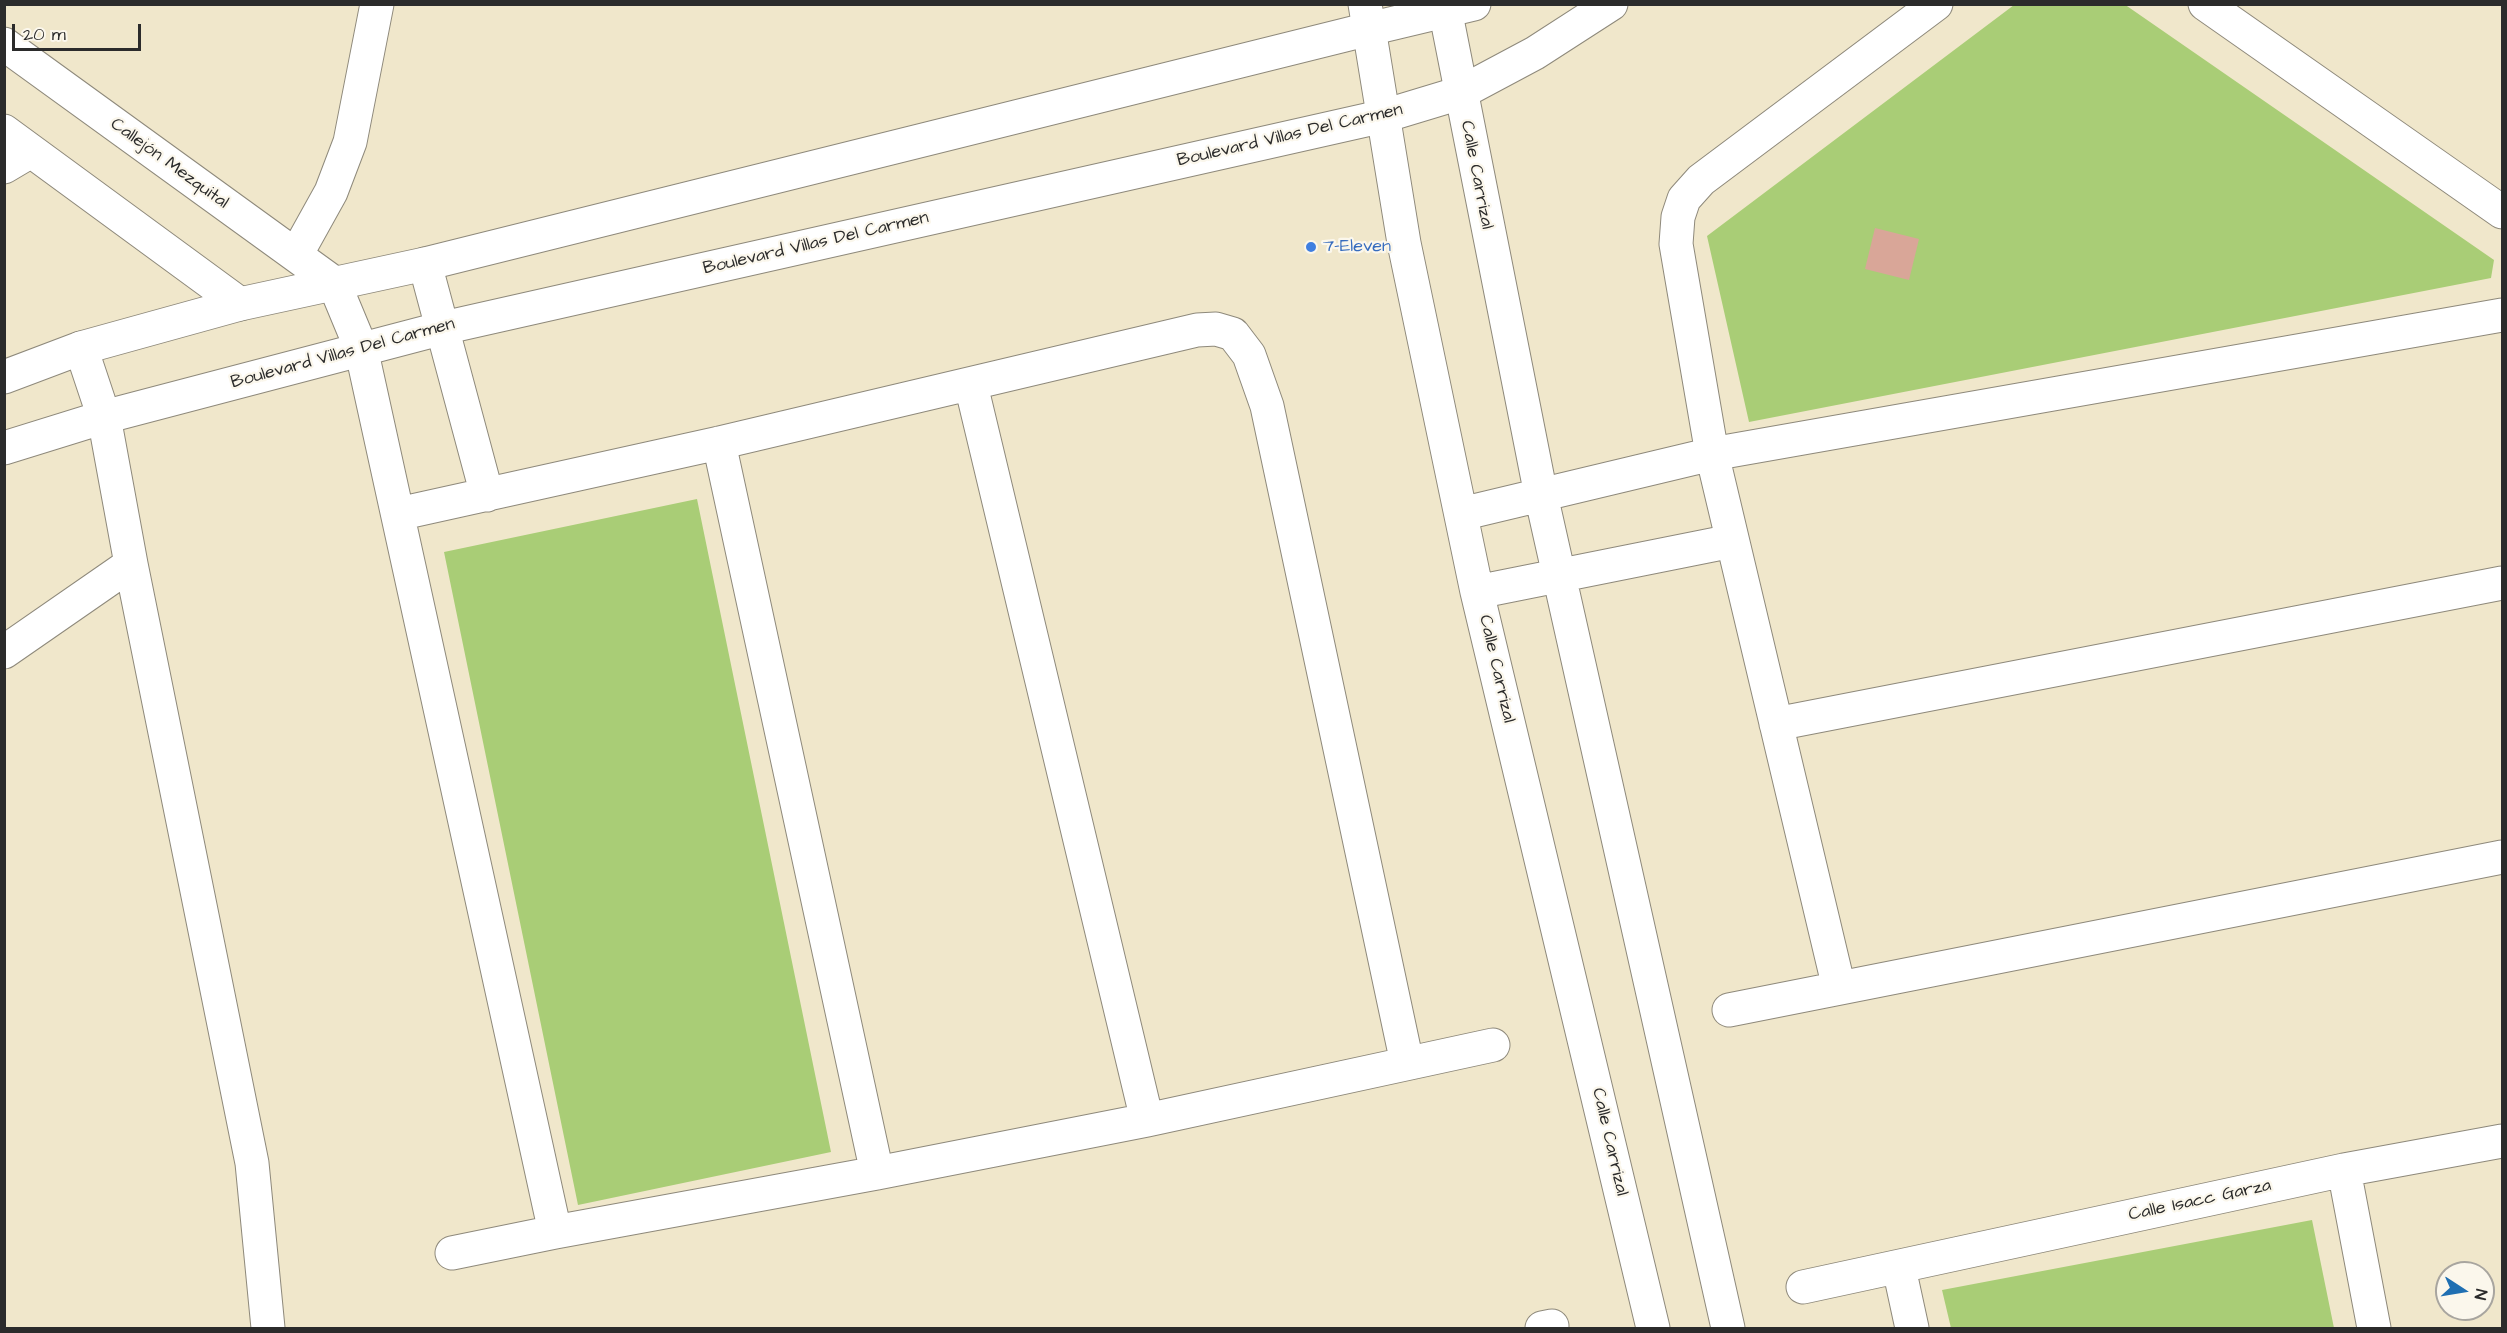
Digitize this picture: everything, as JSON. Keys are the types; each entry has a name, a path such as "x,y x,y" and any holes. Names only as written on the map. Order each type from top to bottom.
{"street":[{"path":"296,255 331,192 350,142 377,4"},
{"name":"Boulevard Villas Del Carmen","path":"4,448 104,417 443,328 1384,116 1460,93 1535,52 1611,4"},
{"path":"1839,987 1712,454 1676,244 1678,217 1684,199 1701,180 1936,4"},
{"path":"2205,4 2502,212"},
{"path":"4,377 81,348 240,304 425,264 1367,16 1454,7"},
{"name":"Calle Carrizal","path":"1454,7 1460,93 1540,495 1728,1329"},
{"name":"Calle Carrizal","path":"1367,16 1404,243 1461,514 1653,1329"},
{"name":"Callejón Mezquital","path":"4,44 334,284"},
{"path":"4,131 18,159 240,304"},
{"path":"425,264 487,495"},
{"path":"334,284 361,348 555,1232"},
{"path":"1461,514 1712,454 2502,315"},
{"path":"398,514 719,443 1197,330 1216,329 1233,334 1249,355 1267,406 1407,1063"},
{"path":"81,348 104,417 131,564 252,1163 268,1329"},
{"path":"970,385 1147,1120"},
{"path":"719,443 877,1173"},
{"path":"1478,592 1731,541"},
{"path":"4,652 131,564"},
{"path":"1776,724 2502,583"},
{"path":"1729,1010 2502,857"},
{"path":"452,1253 1147,1120 1493,1045"},
{"name":"Calle Isacc Garza","path":"1803,1287 2344,1170 2502,1141"},
{"path":"2344,1170 2374,1329"},
{"path":"1899,1268 1912,1329"}],"green space":[{"path":"2124,4 2494,260 2491,278 1749,422 1707,236 2014,5"},
{"path":"697,499 831,1152 578,1205 444,552"},
{"path":"2312,1220 2334,1328 1951,1328 1942,1290"}],"building":[{"path":"1875,228 1919,239 1909,280 1865,269"}],"place":[{"name":"7-Eleven","path":"1311,247"}]}
